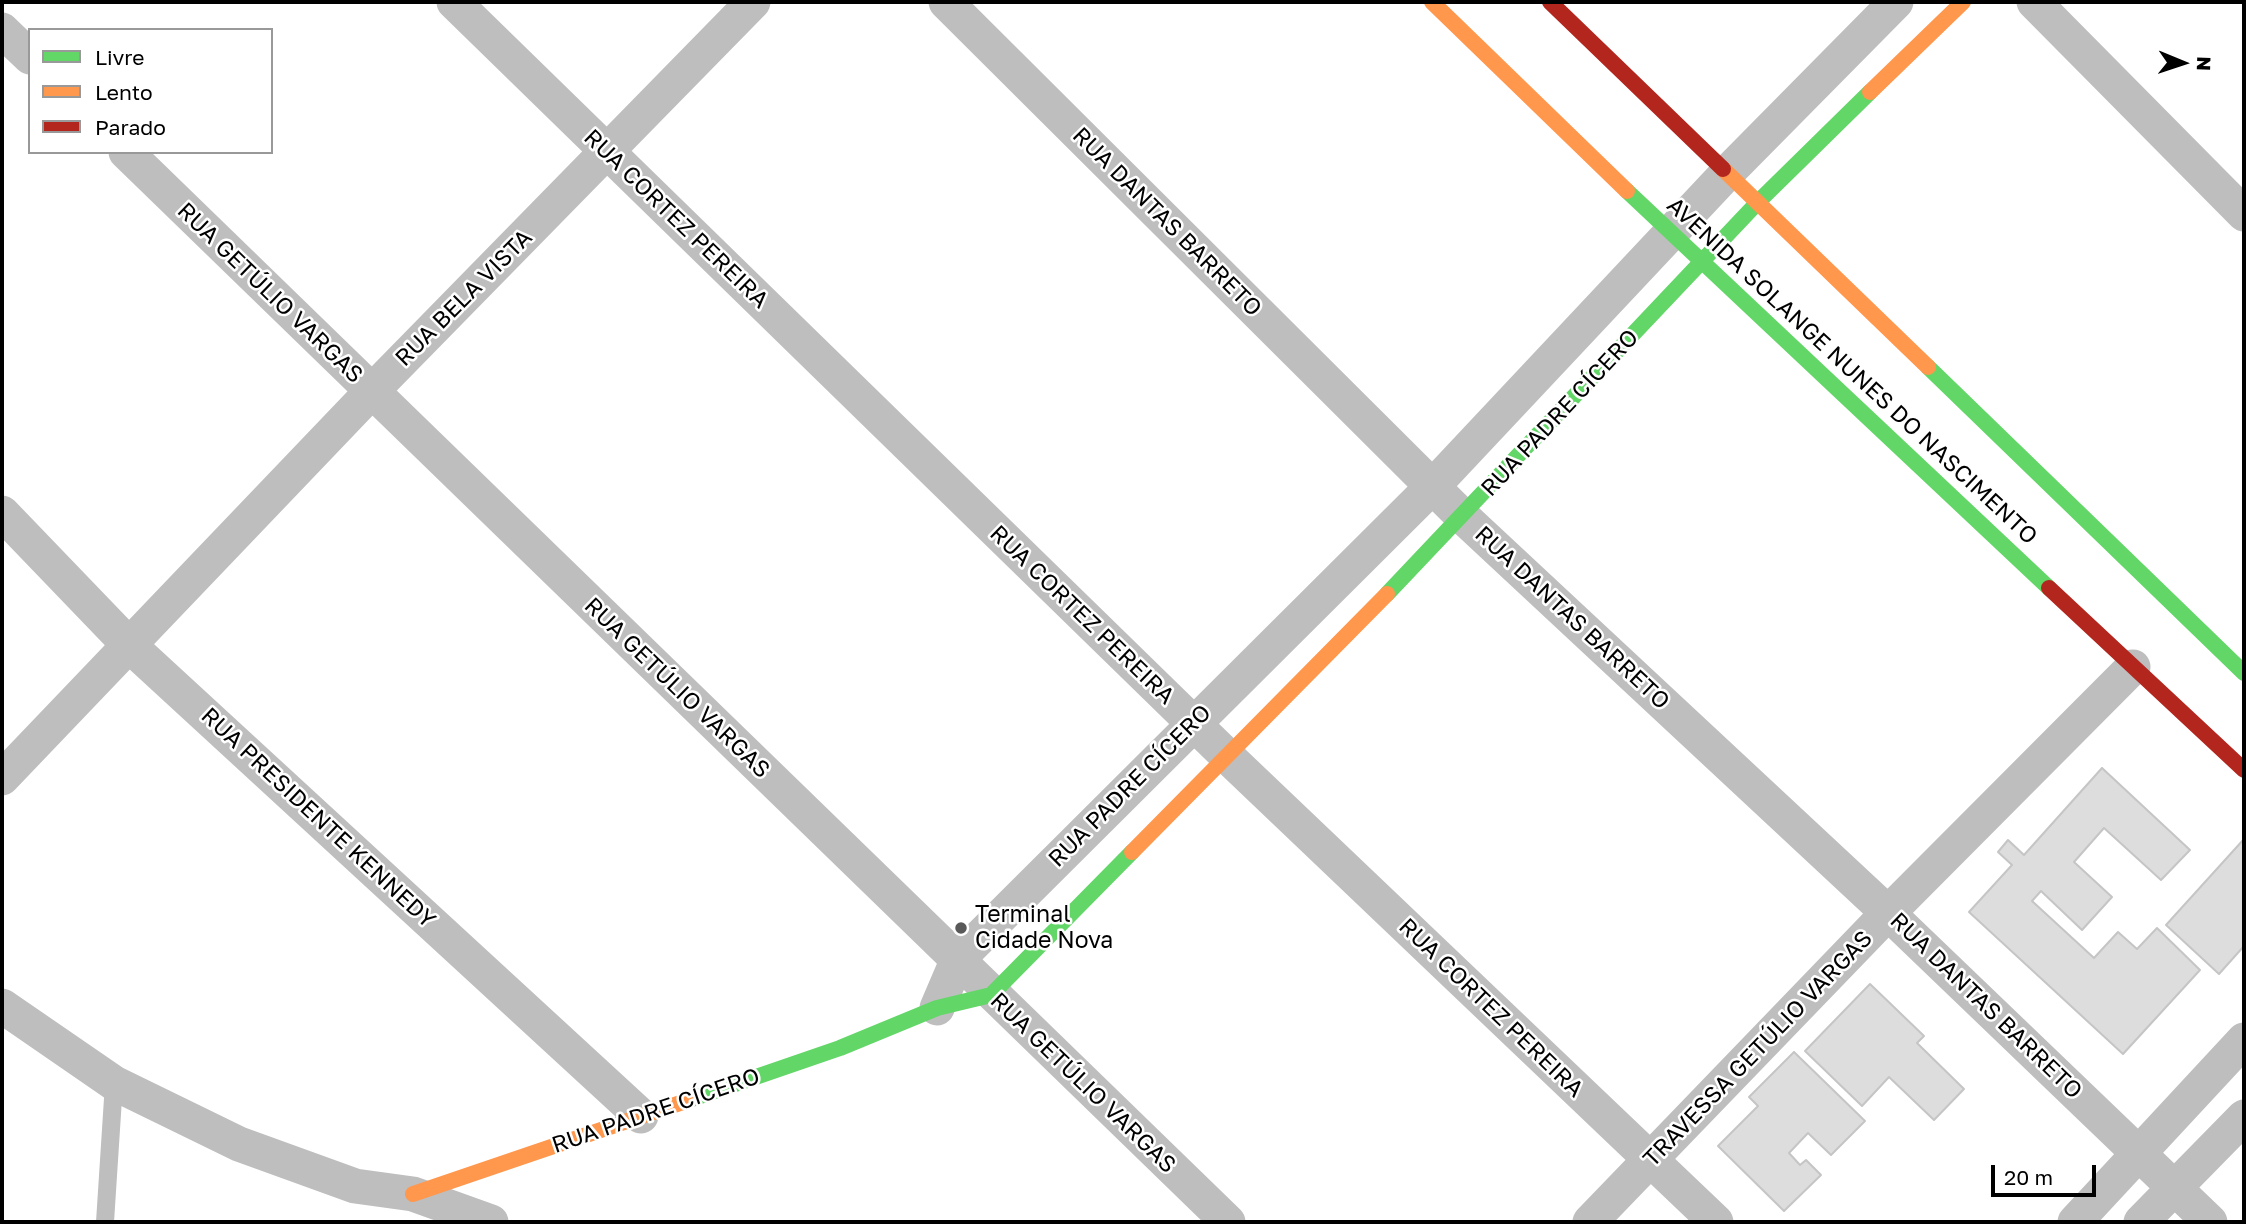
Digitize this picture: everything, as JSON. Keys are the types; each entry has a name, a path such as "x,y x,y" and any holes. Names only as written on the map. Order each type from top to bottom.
{"main road":[{"name":"AVENIDA SOLANGE NUNES DO NASCIMENTO","path":"1432,2 1700,262 2244,770"},
{"path":"1550,2 1759,201 2244,674"},
{"name":"RUA PADRE CÍCERO","path":"414,1194 840,1048 937,1008 990,995 1463,517 1759,201 1963,2"}],"street":[{"name":"RUA CORTEZ PEREIRA","path":"454,2 1227,756 1716,1222"},
{"name":"RUA BELA VISTA","path":"2,778 371,392 754,2"},
{"name":"RUA DANTAS BARRETO","path":"946,2 1463,517 1888,913 2210,1222"},
{"name":"RUA PADRE CÍCERO","path":"937,1008 958,959 1433,486 1728,172 1896,2"},
{"path":"2034,2 2244,214"},
{"path":"2,30 28,55"},
{"name":"RUA GETÚLIO VARGAS","path":"128,154 958,959 990,995 1228,1222"},
{"name":"RUA PRESIDENTE KENNEDY","path":"2,513 129,645 641,1116"},
{"name":"TRAVESSA GETÚLIO VARGAS","path":"1590,1222 1888,913 2133,667"},
{"path":"2,1006 114,1083 239,1144 303,1170 355,1186 414,1194 491,1222"},
{"path":"2075,1222 2244,1040"},
{"path":"2141,1222 2244,1118"}],"lane":[{"path":"105,1222 114,1083"}],"building":[{"path":"2102,768 2190,850 2161,880 2104,828 2074,862 2112,897 2082,930 2041,891 2032,901 2094,958 2118,932 2137,949 2157,928 2200,970 2123,1054 1969,912 2012,865 1998,852 2008,840 2024,855"},
{"path":"2244,839 2244,946 2219,974 2166,925"},
{"path":"1870,984 1924,1036 1917,1043 1964,1089 1934,1120 1889,1077 1862,1106 1805,1051"},
{"path":"1794,1052 1865,1121 1831,1155 1808,1133 1789,1153 1800,1165 1806,1160 1821,1175 1784,1211 1718,1146 1758,1106 1749,1097"}],"traffic: fast":[{"path":"1387,594 1759,201 1870,92"},
{"path":"1627,191 2049,588"},
{"path":"1928,367 2244,673"},
{"path":"689,1100 840,1048 937,1008 991,995 1132,852"}],"traffic: slow":[{"path":"1432,2 1627,191"},
{"path":"1870,92 1963,2"},
{"path":"1723,169 1928,367"},
{"path":"1132,852 1387,594"},
{"path":"413,1194 689,1100"}],"traffic: jam":[{"path":"1550,2 1723,169"},
{"path":"2049,588 2244,770"}],"place":[{"name":"Terminal Cidade Nova","path":"961,928"}]}
